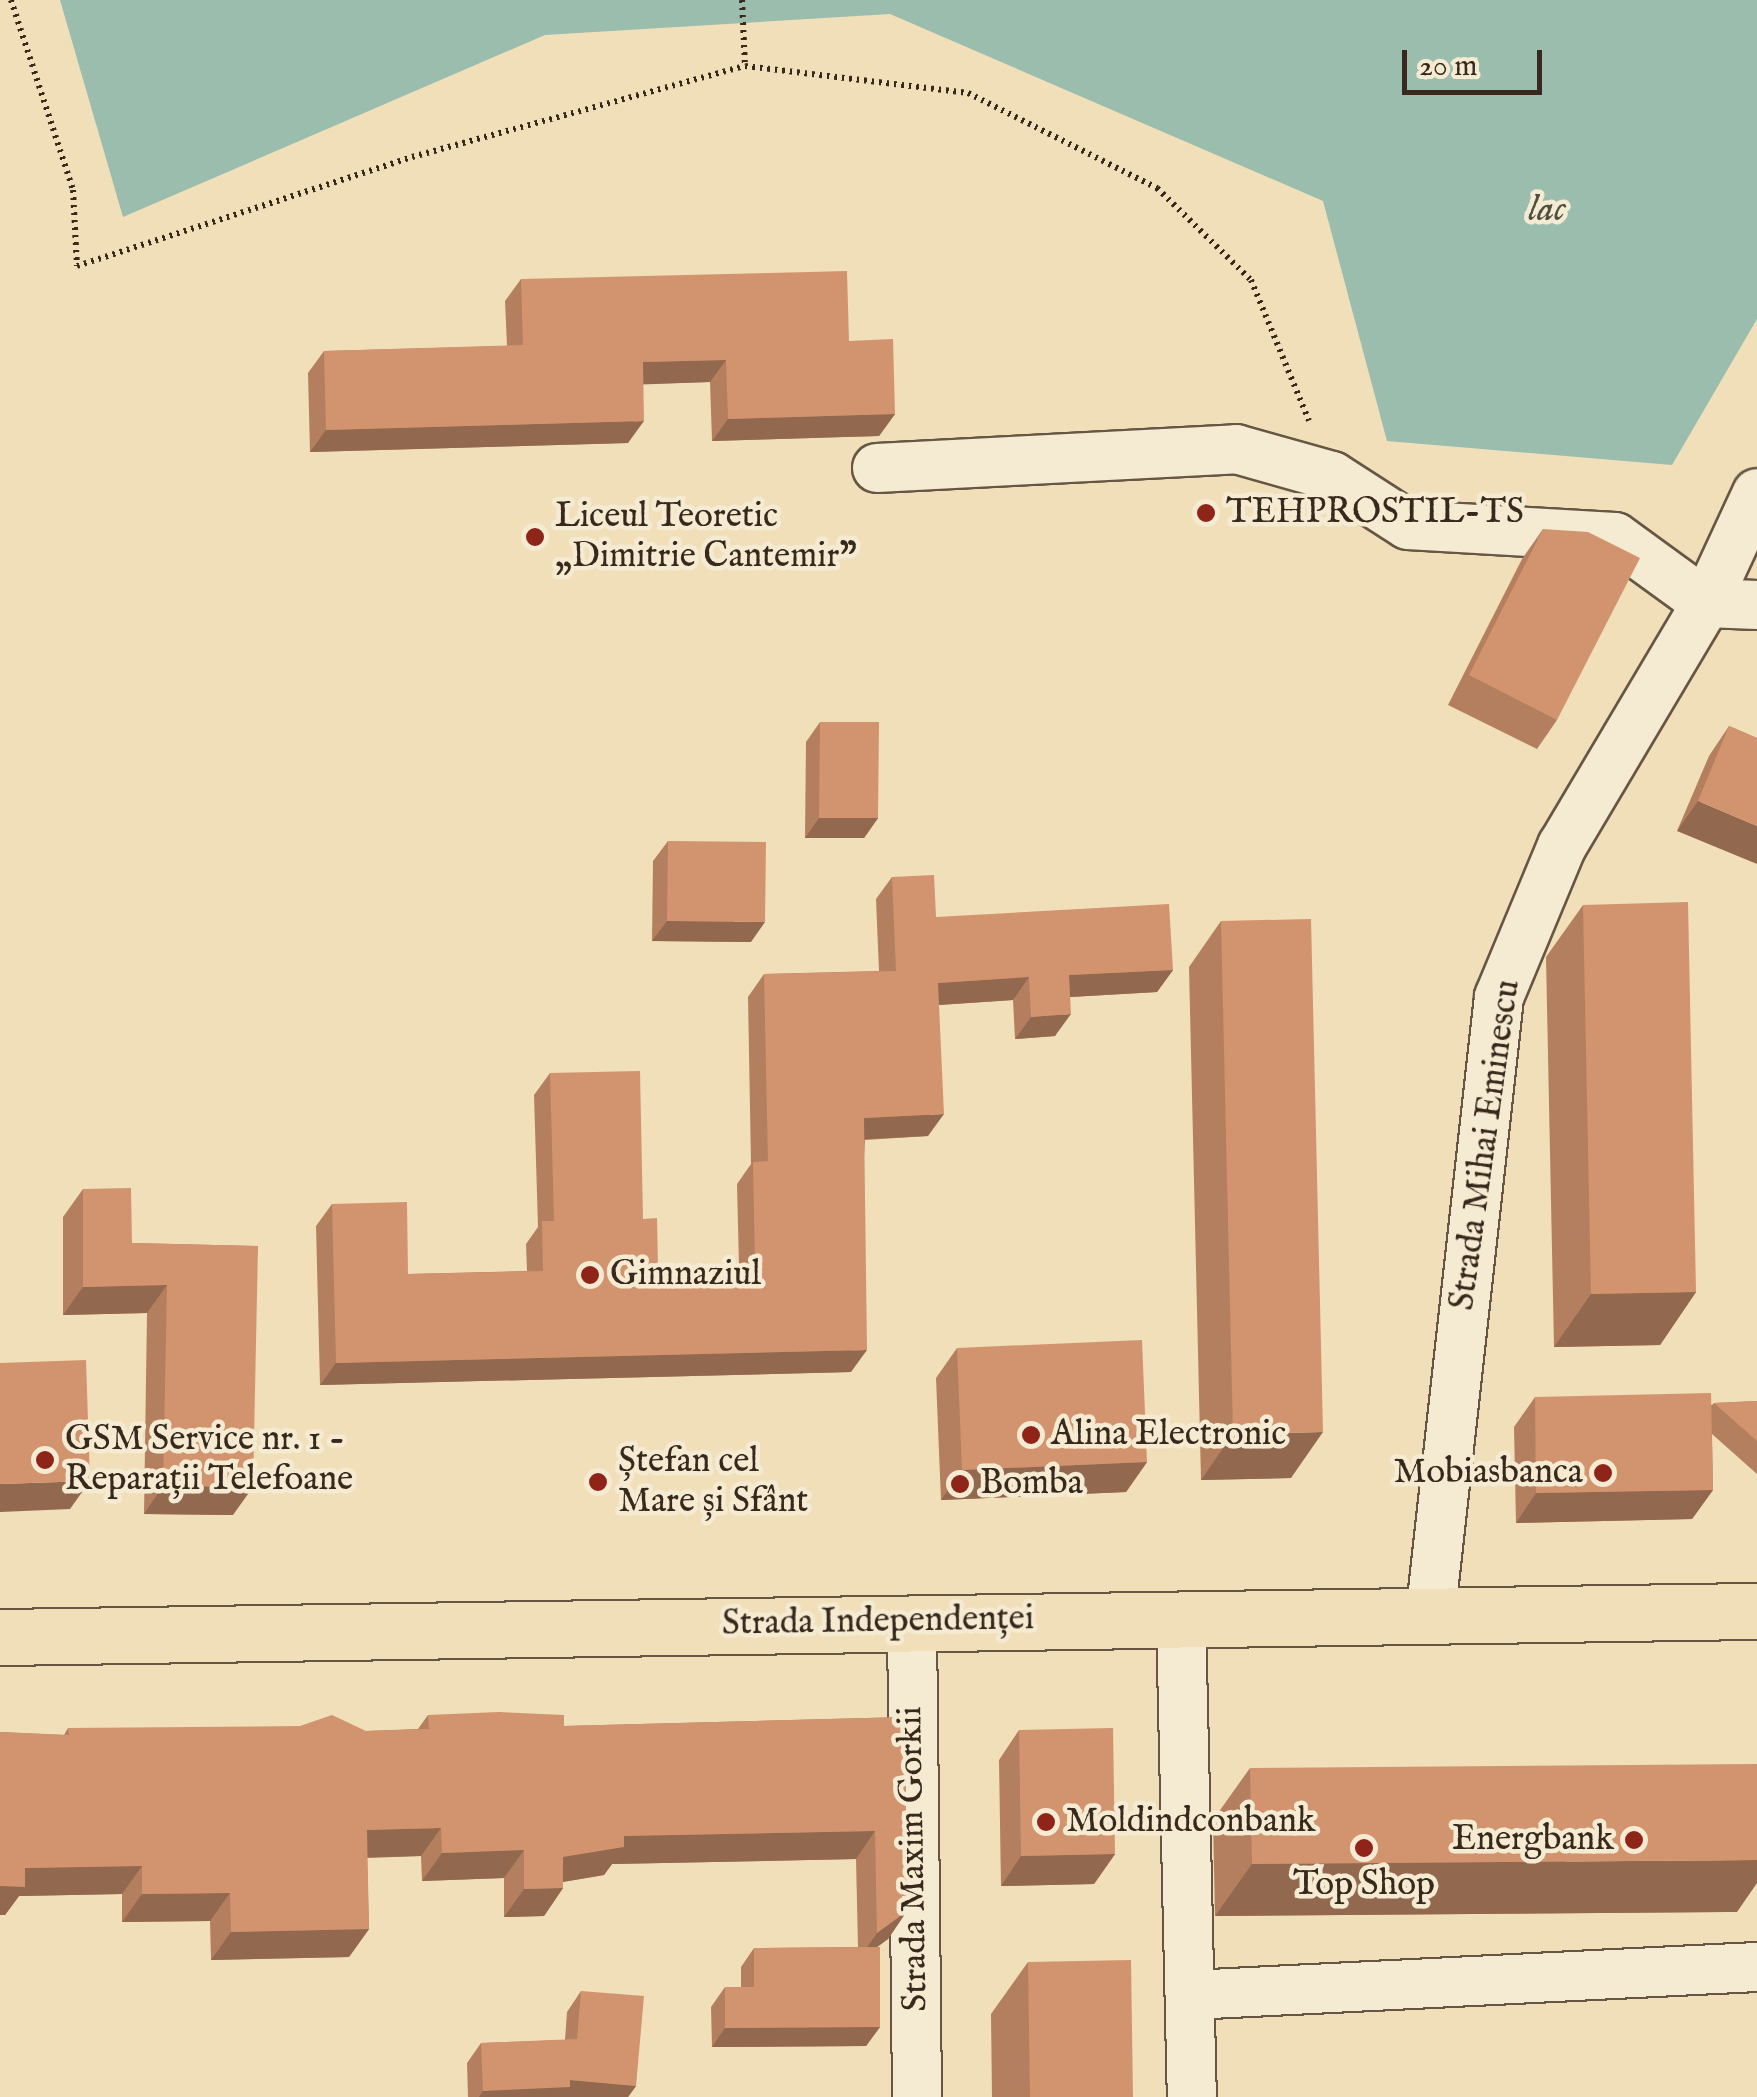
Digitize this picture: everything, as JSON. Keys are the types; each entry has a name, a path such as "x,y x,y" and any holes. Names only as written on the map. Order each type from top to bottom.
{"main road":[{"name":"Strada Independenței","path":"0,1637 912,1621 1757,1612"}],"street":[{"path":"876,468 1236,449 1332,476 1408,525 1615,536 1706,602 1757,605"},
{"name":"Strada Mihai Eminescu","path":"1430,1618 1498,998 1562,846 1706,602 1757,493"},
{"path":"1181,1619 1192,2097"},
{"name":"Strada Maxim Gorkii","path":"912,1621 917,2097"},
{"path":"1190,1994 1757,1967"}],"path":[{"path":"11,0 73,190 77,266 412,156 745,66 968,93 1157,188 1251,280 1332,476"},
{"path":"742,0 745,66"}],"water":[{"name":"lac","path":"60,0 1757,0 1757,319 1672,465 1387,441 1323,201 890,14 545,35 123,217"}],"building":[{"path":"847,271 849,341 893,339 895,414 728,419 726,360 643,362 644,421 326,430 324,351 523,345 521,279"},
{"path":"1543,529 1588,532 1640,558 1557,720 1469,675"},
{"path":"820,722 879,722 878,818 819,818"},
{"path":"1729,726 1757,738 1757,826 1698,801"},
{"path":"668,841 766,842 765,922 667,921"},
{"path":"934,875 936,917 1169,904 1173,970 1069,975 1071,1014 1031,1017 1029,977 938,983 944,1114 864,1118 867,1350 336,1363 332,1204 407,1202 408,1274 543,1271 542,1221 554,1221 550,1073 640,1071 643,1219 657,1218 658,1268 755,1266 753,1162 768,1161 764,974 896,971 892,877"},
{"path":"1688,902 1696,1292 1591,1294 1583,905"},
{"path":"1311,919 1323,1432 1233,1434 1221,921"},
{"path":"131,1188 132,1243 258,1246 253,1487 163,1486 167,1285 83,1287 83,1189"},
{"name":"Alina Electronic","path":"1142,1340 1147,1462 962,1470 957,1348"},
{"path":"86,1360 90,1481 0,1484 0,1363"},
{"name":"Mobiasbanca","path":"1711,1393 1713,1490 1536,1493 1535,1397"},
{"path":"1757,1401 1757,1441 1714,1403"},
{"path":"332,1715 366,1731 429,1729 428,1715 564,1715 564,1726 905,1717 907,1911 877,1933 875,1831 624,1836 624,1847 563,1857 563,1888 524,1889 524,1850 442,1853 441,1828 367,1830 369,1929 231,1932 230,1893 142,1894 142,1866 25,1868 25,1887 0,1886 0,1732 69,1735 68,1728 300,1726"},
{"path":"1113,1728 1115,1854 1021,1856 1019,1730"},
{"path":"1757,1764 1757,1860 1252,1864 1250,1768"},
{"path":"880,1947 880,2027 725,2028 725,1987 754,1987 754,1948"},
{"path":"1131,1960 1133,2097 1030,2097 1028,1962"},
{"path":"581,1991 644,1996 636,2086 570,2080 570,2087 483,2091 481,2043 577,2039"}],"place":[{"name":"TEHPROSTIL-TS","path":"1206,513"},
{"name":"Liceul Teoretic „Dimitrie Cantemir”","path":"535,537"},
{"name":"Gimnaziul","path":"590,1275"},
{"name":"Alina Electronic","path":"1031,1435"},
{"name":"GSM Service nr. 1 - Reparații Telefoane","path":"45,1460"},
{"name":"Mobiasbanca","path":"1603,1473"},
{"name":"Ștefan cel Mare și Sfânt","path":"598,1482"},
{"name":"Bomba","path":"960,1484"},
{"name":"Moldindconbank","path":"1046,1822"},
{"name":"Energbank","path":"1634,1840"},
{"name":"Top Shop","path":"1364,1848"}]}
